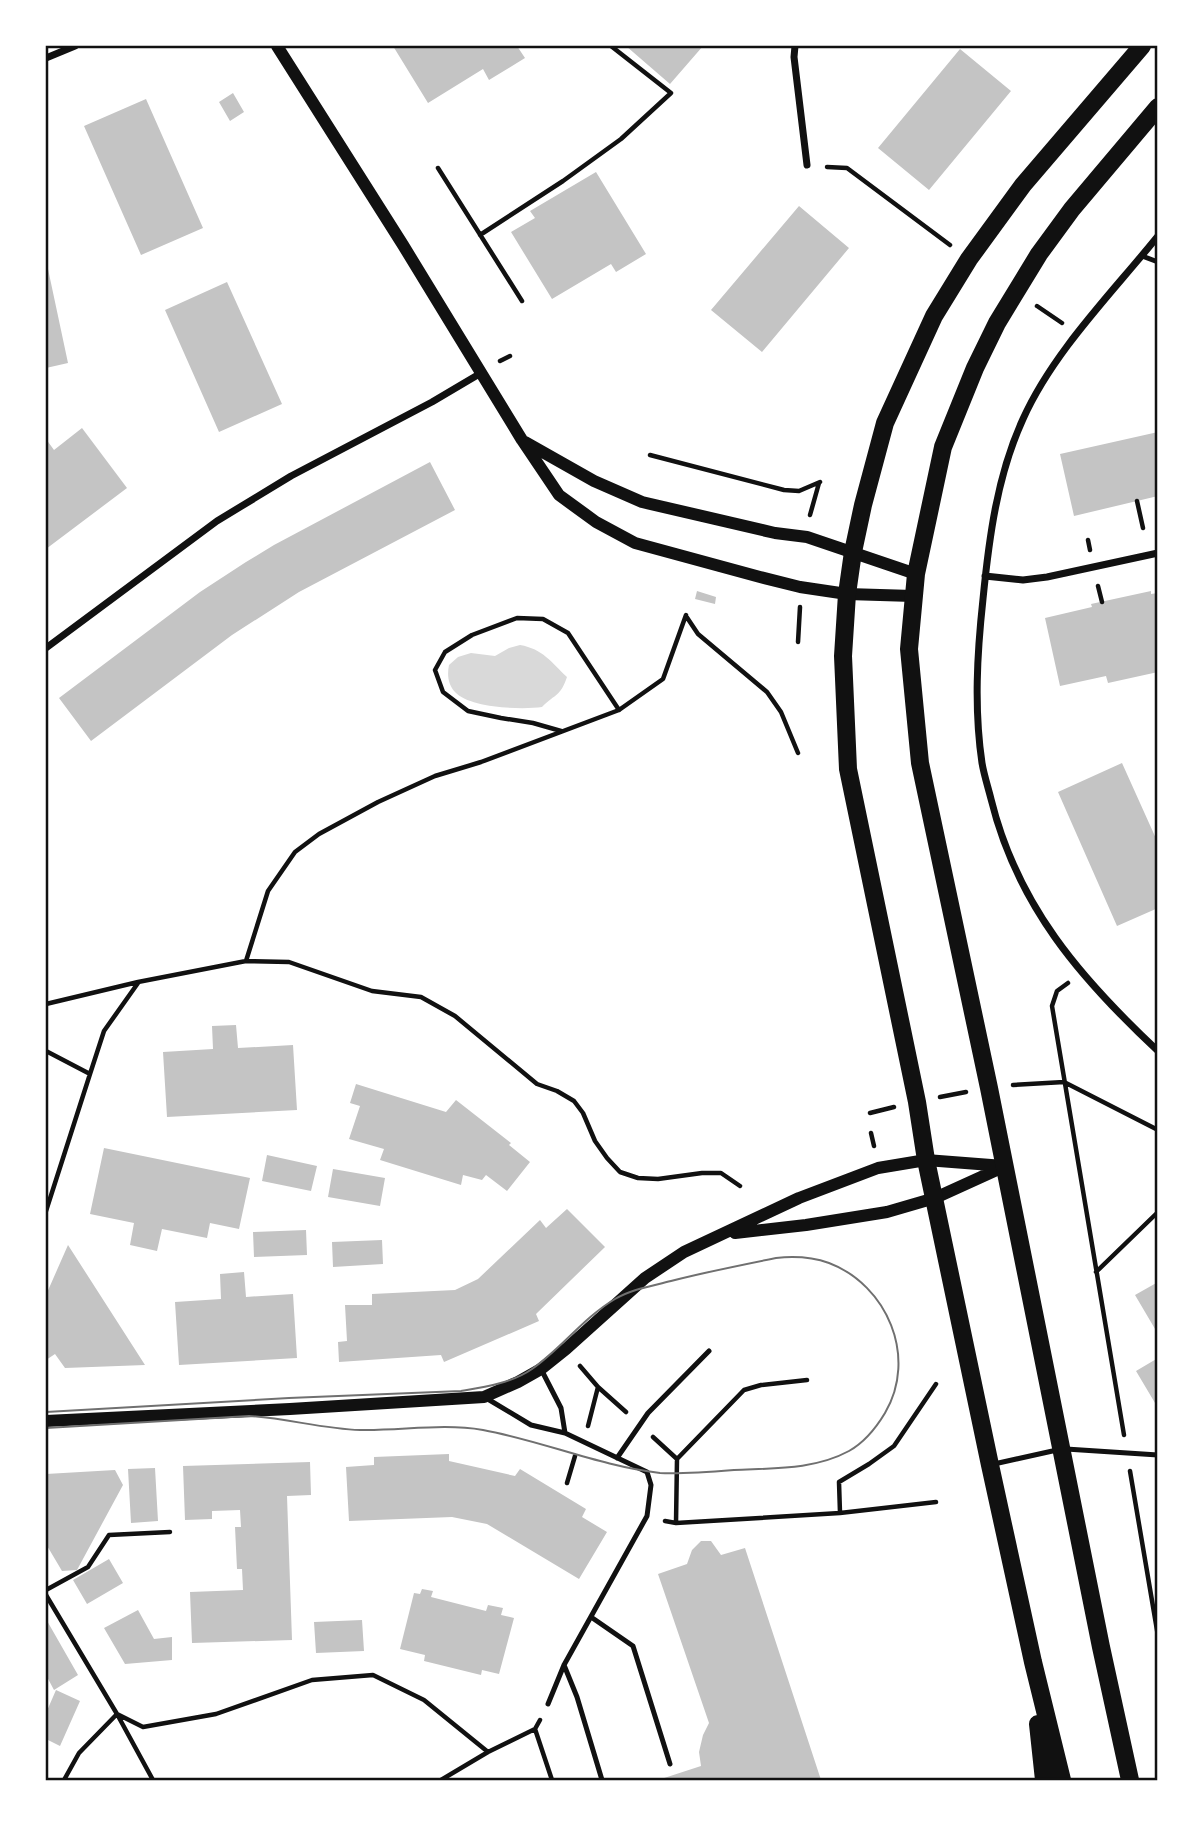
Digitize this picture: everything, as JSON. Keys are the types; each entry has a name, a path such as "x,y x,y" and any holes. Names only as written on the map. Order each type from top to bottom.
{"main road":[{"path":"1062,1780 1032,1662 990,1465 848,769 843,656 847,594 863,505 885,424 934,316 969,259 1023,185 1142,46"},
{"path":"1130,1780 920,763 909,649 916,574 943,447 975,368 997,323 1039,254 1157,107"},
{"path":"1032,1662 1044,1780"}],"street":[{"path":"46,58 75,46"},
{"path":"277,46 559,495 596,522 635,543 800,587 847,594 914,596"},
{"path":"795,46 807,165"},
{"path":"1157,236 1076,335 1037,391 1023,419 1004,473 993,518 978,648 977,714 982,766 999,831 1033,906 1082,973 1124,1020 1157,1051"},
{"path":"46,648 217,521 291,476 432,402 481,373"},
{"path":"522,440 594,481 642,502 775,533 807,537 916,574"},
{"path":"985,576 1023,580 1048,577 1157,553"},
{"path":"46,1421 484,1396 541,1369 645,1278 684,1252 799,1198 878,1168 926,1160 1004,1166"},
{"path":"724,1234 887,1212 934,1198 1004,1166"}],"lane":[{"path":"1142,256 1157,262"},
{"path":"617,1458 648,1413 709,1351"},
{"path":"541,1369 561,1408 565,1433"},
{"path":"484,1396 531,1425 565,1433 647,1472 651,1485 647,1516 564,1665 548,1704"},
{"path":"990,1465 1063,1449 1157,1455"},
{"path":"591,1617 633,1646 670,1763"},
{"path":"564,1665 577,1697 602,1780"}],"path":[{"path":"480,235 621,139 671,93 611,46"},
{"path":"807,165 846,168 934,234"},
{"path":"438,167 522,301"},
{"path":"650,455 784,491 799,491 820,482"},
{"path":"1137,501 1143,528"},
{"path":"246,961 268,891 295,852 319,834 378,802 435,776 481,762 619,710 663,679 686,615 698,634 766,692 780,712 798,753"},
{"path":"564,732 533,723 468,711 443,692 435,670 445,652 472,635 517,618 543,619 568,633 619,710"},
{"path":"46,1004 138,982 246,961 289,962 372,991 421,997 455,1016 537,1084 574,1101 583,1113 595,1141 620,1172 638,1178 658,1179 721,1173 740,1186"},
{"path":"1082,973 1057,991 1052,1006 1157,1636"},
{"path":"46,1211 104,1031 138,982"},
{"path":"46,1051 90,1074"},
{"path":"1013,1084 1064,1082 1157,1130"},
{"path":"1096,1272 1157,1212"},
{"path":"676,1523 677,1459 744,1390 761,1385 807,1380"},
{"path":"840,1513 839,1482 894,1446 936,1384"},
{"path":"660,1520 676,1523 840,1513 936,1502"},
{"path":"153,1780 46,1593 88,1567 109,1535 170,1532"},
{"path":"117,1714 143,1727 216,1714 312,1681 373,1675 424,1700 488,1752"},
{"path":"441,1780 488,1752 535,1729 548,1704"},
{"path":"64,1780 79,1753 117,1714"},
{"path":"535,1729 552,1780"}],"shaded area":[{"path":"520,645 541,653 567,677 560,692 542,707 509,708 483,705 455,692 448,672 449,665 458,657 471,653 495,656"}],"building":[{"path":"393,46 517,46 525,58 489,80 483,69 428,103"},
{"path":"626,46 703,46 670,84"},
{"path":"960,49 1011,91 929,190 878,148"},
{"path":"233,93 244,112 230,121 219,102"},
{"path":"146,99 203,228 141,255 84,126"},
{"path":"596,172 646,254 616,272 611,264 552,299 511,232 535,218 530,211"},
{"path":"799,206 849,248 762,352 711,310"},
{"path":"46,269 68,363 46,368"},
{"path":"227,282 282,404 219,432 165,310"},
{"path":"82,428 127,488 46,549 46,439 54,450"},
{"path":"1158,432 1158,496 1074,516 1060,454"},
{"path":"430,462 455,510 299,592 232,635 91,741 59,698 200,592 246,562"},
{"path":"697,591 716,597 715,604 695,599"},
{"path":"1151,591 1151,594 1158,593 1158,672 1108,683 1106,676 1060,686 1045,618 1092,607 1091,604"},
{"path":"1122,763 1158,843 1158,908 1117,926 1058,792"},
{"path":"236,1025 238,1048 293,1045 297,1110 167,1117 163,1052 213,1049 212,1026"},
{"path":"356,1084 446,1112 456,1100 511,1143 509,1145 530,1162 507,1191 486,1175 482,1180 463,1175 461,1185 380,1160 384,1149 349,1139 360,1106 350,1103"},
{"path":"104,1148 250,1178 239,1229 210,1223 207,1238 162,1229 157,1251 130,1245 134,1223 90,1214"},
{"path":"267,1155 317,1166 311,1191 262,1181"},
{"path":"333,1169 385,1178 380,1206 328,1197"},
{"path":"567,1209 605,1247 536,1314 539,1321 444,1362 441,1355 339,1362 338,1342 347,1341 345,1305 372,1305 372,1294 455,1290 478,1279 540,1220 546,1228"},
{"path":"306,1230 307,1255 254,1257 253,1232"},
{"path":"382,1240 383,1264 333,1267 332,1242"},
{"path":"68,1245 145,1365 65,1368 55,1354 46,1360 46,1295"},
{"path":"244,1272 246,1297 293,1294 297,1358 179,1365 175,1302 221,1299 220,1274"},
{"path":"1158,1282 1158,1334 1135,1295"},
{"path":"1158,1358 1158,1408 1136,1371"},
{"path":"449,1454 449,1461 515,1476 520,1469 586,1509 582,1517 607,1532 579,1579 487,1524 452,1517 349,1521 346,1467 374,1465 374,1457"},
{"path":"310,1462 311,1495 287,1496 292,1640 192,1643 190,1592 243,1590 242,1569 237,1569 235,1527 241,1527 240,1510 212,1511 212,1519 185,1520 183,1466"},
{"path":"155,1468 158,1521 131,1523 128,1469"},
{"path":"115,1470 123,1485 77,1570 62,1571 46,1544 46,1474"},
{"path":"701,1541 711,1541 721,1555 745,1548 821,1780 658,1780 701,1766 699,1752 709,1723 658,1574 687,1564 692,1550"},
{"path":"109,1559 123,1583 87,1604 73,1580"},
{"path":"422,1589 433,1591 431,1597 486,1611 488,1605 503,1608 501,1615 514,1618 499,1674 482,1670 481,1675 424,1661 425,1655 400,1649 414,1593 420,1594"},
{"path":"138,1610 154,1639 172,1637 172,1660 125,1664 104,1628"},
{"path":"46,1619 78,1675 54,1690 46,1675"},
{"path":"362,1620 364,1651 316,1653 314,1622"},
{"path":"56,1690 80,1701 60,1746 46,1739 46,1713"}],"tram line":[{"path":"46,1412 461,1391 489,1386 516,1378 532,1369 593,1315 622,1296 642,1288 783,1257 816,1259 849,1273 867,1288 881,1305 891,1325 897,1347 898,1369 894,1391 885,1413 870,1434 855,1447 836,1457 793,1467 660,1473 615,1465 483,1430 452,1427 346,1429 249,1416 46,1428"}]}
